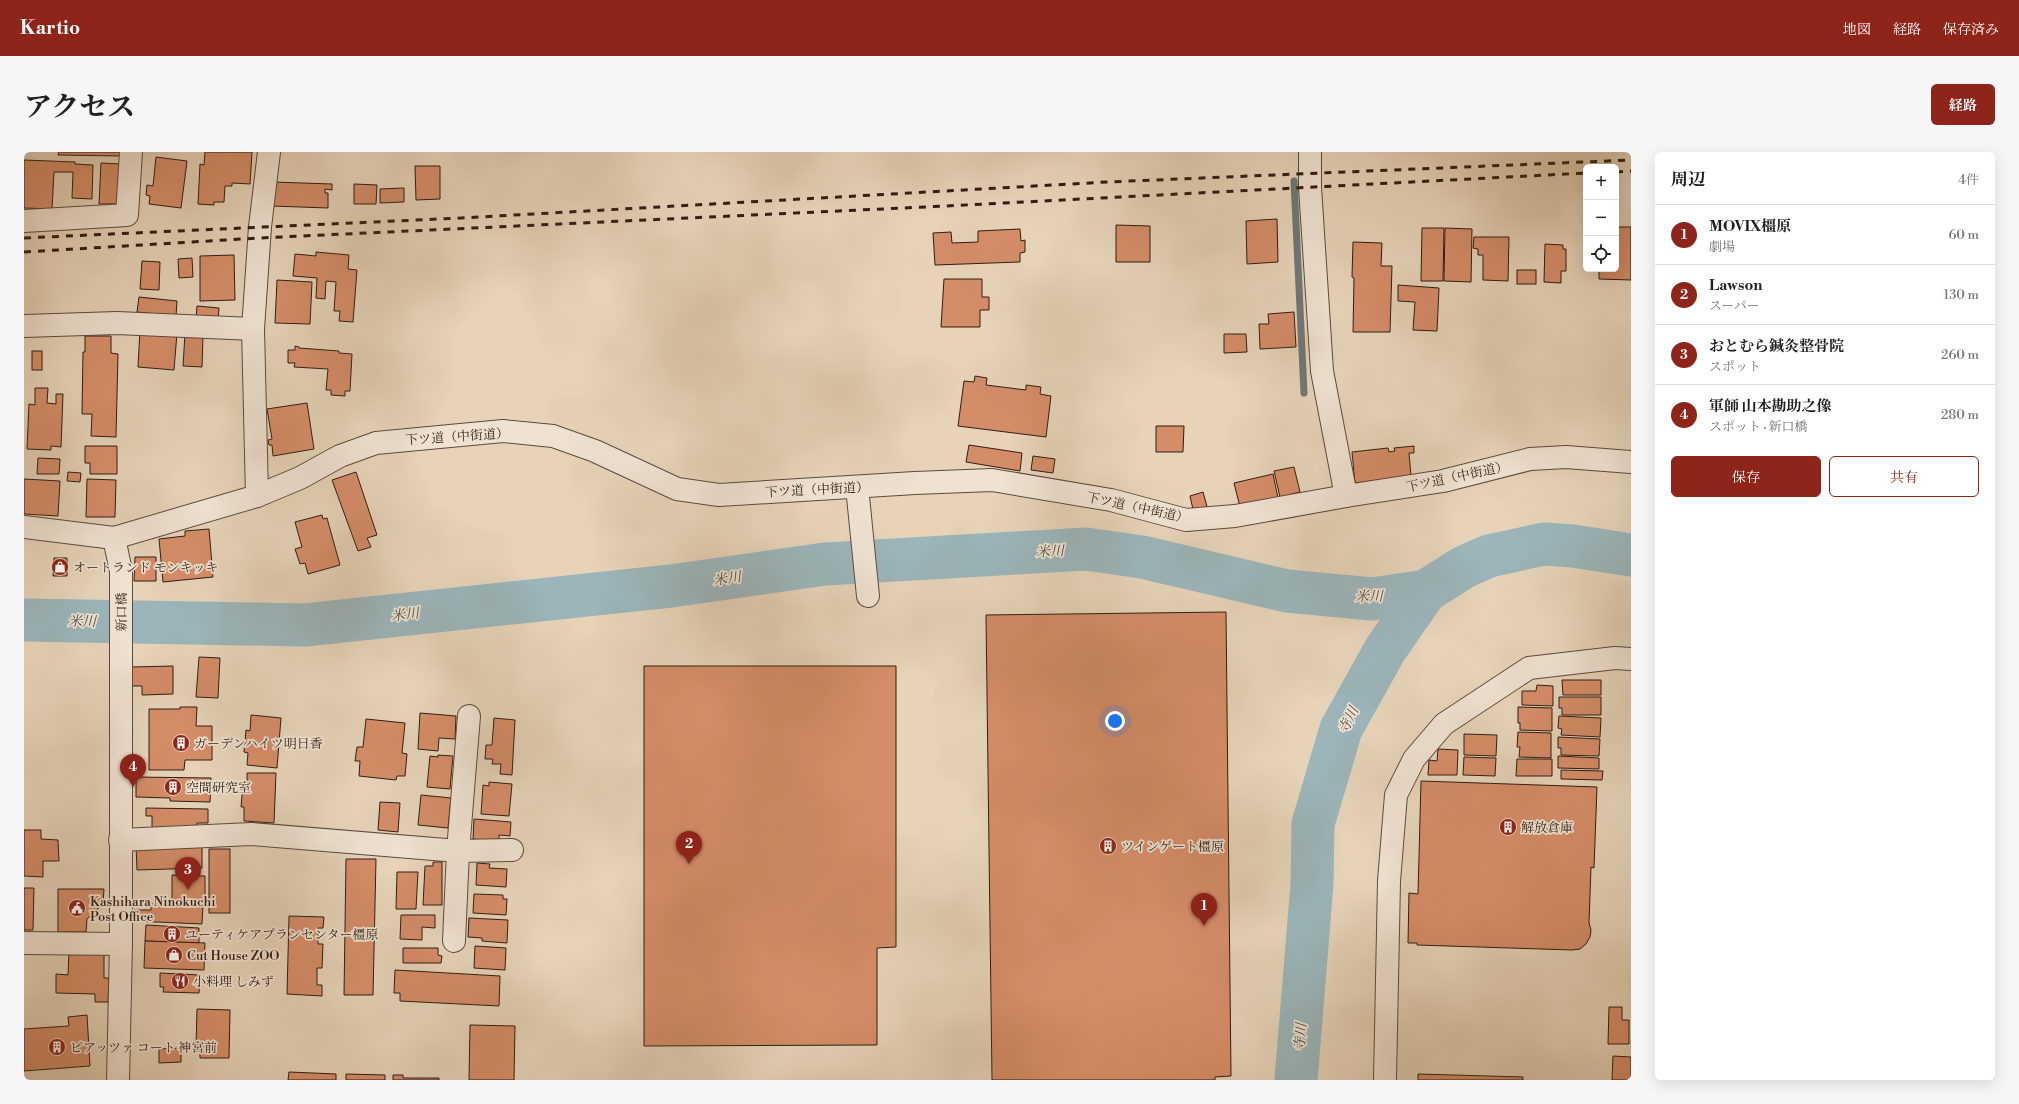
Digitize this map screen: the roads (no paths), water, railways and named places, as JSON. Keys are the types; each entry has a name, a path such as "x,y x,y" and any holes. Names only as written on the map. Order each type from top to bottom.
{"street":[{"path":"24,221 127,215 131,152"},
{"path":"257,496 253,329 260,227 269,152"},
{"path":"1310,152 1310,187 1322,371 1346,496"},
{"path":"24,326 117,323 253,329"},
{"name":"下ツ道（中街道）","path":"24,527 114,538 257,496 300,478 340,456 376,443 503,431 553,436 594,451 677,489 719,495 857,495 915,483 992,480 1111,500 1186,520 1235,516 1346,496 1443,481 1530,460 1566,457 1631,462"},
{"path":"857,495 868,596"},
{"name":"新口橋","path":"114,538 121,570 121,944 118,1080"},
{"path":"1385,1080 1389,881 1396,795 1414,759 1444,724 1529,668 1615,658 1631,659"},
{"path":"454,941 458,851 469,716"},
{"path":"120,840 252,834 458,851 512,850"},
{"path":"24,943 121,944"}],"waterway":[{"path":"1294,181 1304,393"},
{"name":"寺川","path":"1296,1080 1312,884 1313,824 1341,729 1385,650 1426,591 1464,567 1489,556 1544,544 1573,546 1631,555"},
{"name":"米川","path":"24,620 305,625 671,586 825,564 1086,549 1142,557 1287,591 1372,599 1426,591"}],"railway":[{"path":"24,238 461,218 1107,182 1631,160"},
{"path":"1619,172 1631,171"},
{"path":"24,252 259,238 946,206 1583,173"}],"place":[{"name":"オートランド モンキッキ","path":"60,567"},
{"name":"ガーデンハイツ明日香","path":"181,743"},
{"name":"軍師 山本勘助之像","path":"133,787"},
{"name":"空間研究室","path":"173,787"},
{"name":"解放倉庫","path":"1508,827"},
{"name":"ツインゲート橿原","path":"1108,846"},
{"name":"Lawson","path":"689,864"},
{"name":"おとむら鍼灸整骨院","path":"188,890"},
{"name":"Kashihara Ninokuchi Post Office","path":"77,908"},
{"name":"MOVIX橿原","path":"1204,926"},
{"name":"ユーティケアプランセンター橿原","path":"172,934"},
{"name":"Cut House ZOO","path":"174,955"},
{"name":"小料理 しみず","path":"180,981"},
{"name":"ピアッツァ コート 神宮前","path":"57,1047"}]}
